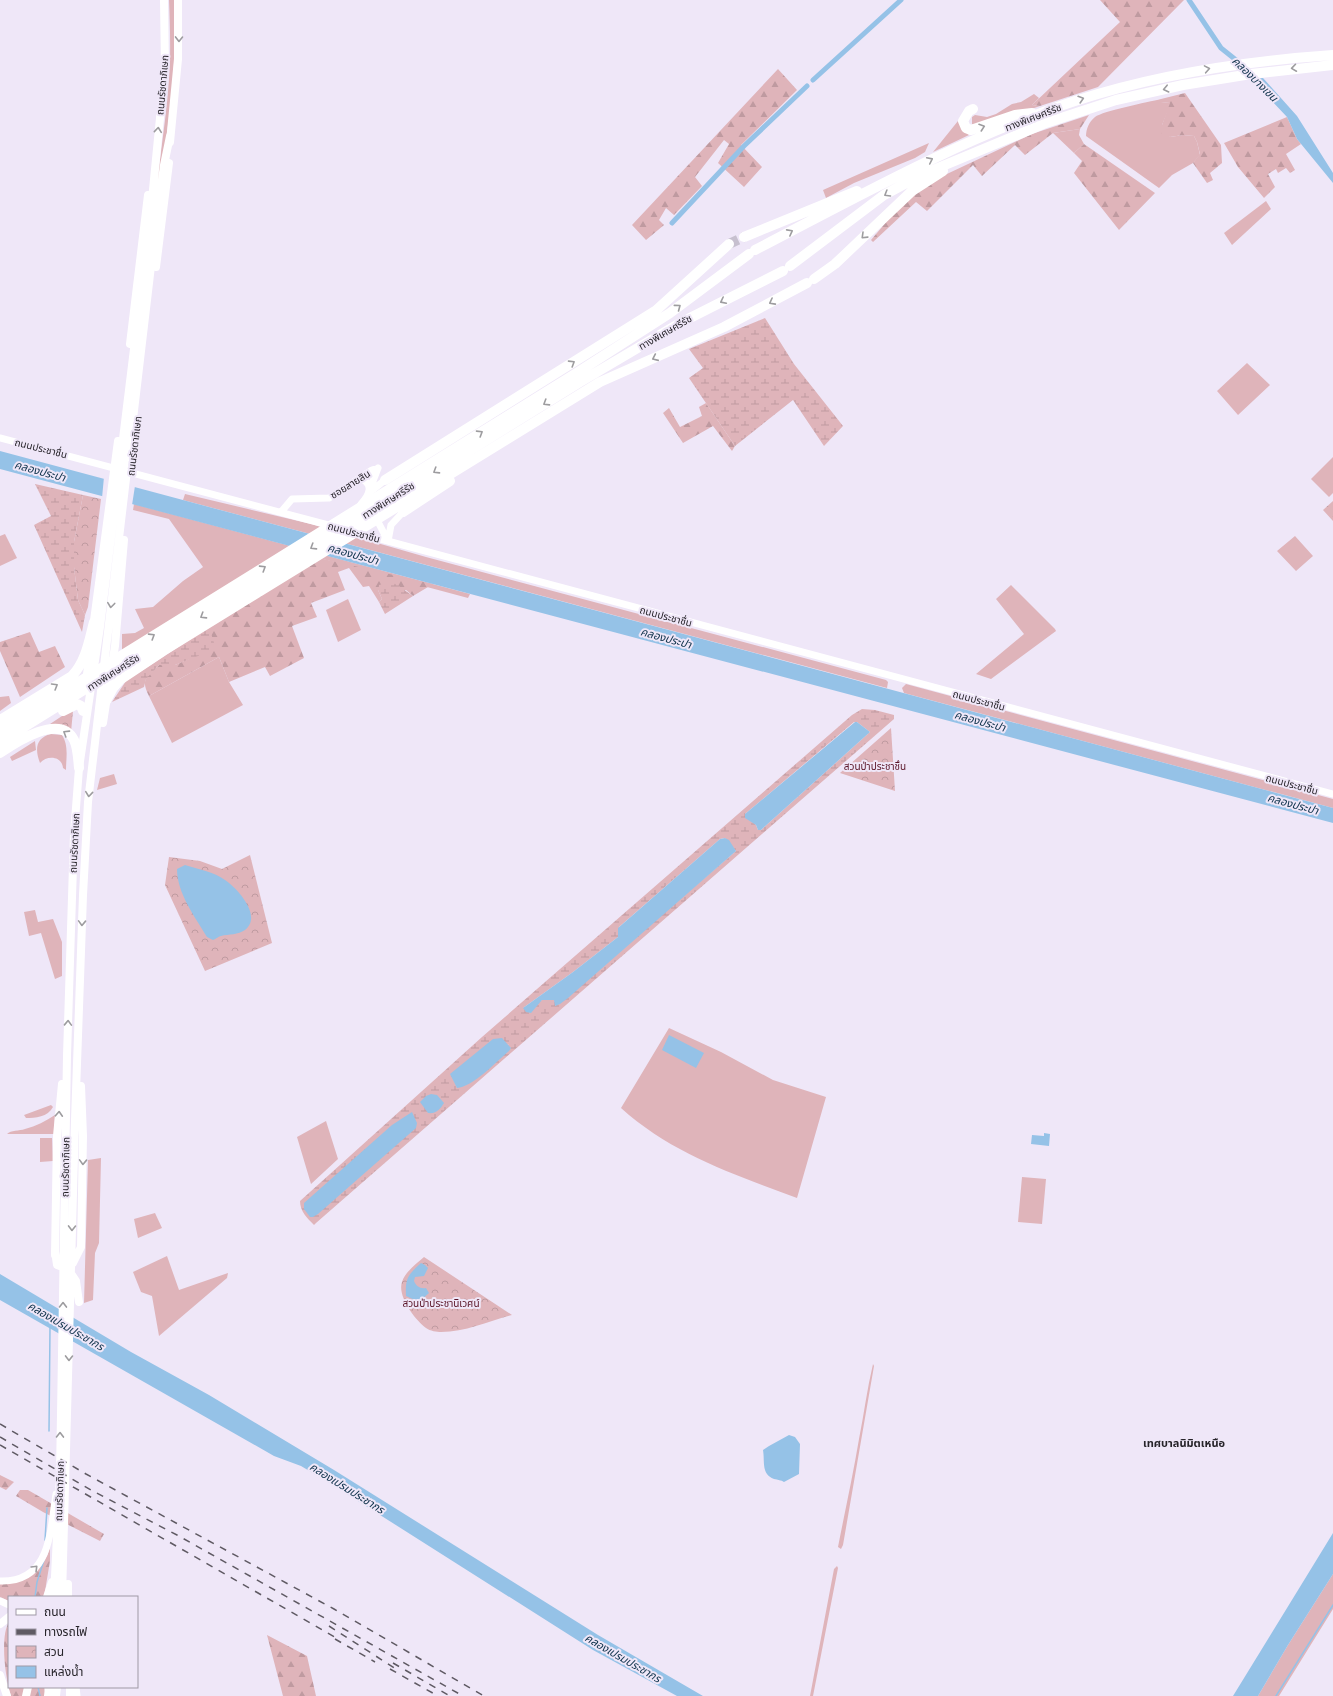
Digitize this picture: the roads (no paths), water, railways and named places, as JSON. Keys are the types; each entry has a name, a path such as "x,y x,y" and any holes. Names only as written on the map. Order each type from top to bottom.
{"highway":[{"name":"ทางพิเศษศรีรัช","path":"0,742 577,378 631,338 670,313 752,252 914,167 959,146 1043,112 1107,92 1191,72 1246,63 1333,55"},
{"name":"ทางพิเศษศรีรัช","path":"0,731 577,378 786,268 884,195 921,175 1046,123 1116,100 1183,85 1251,74 1333,65"},
{"path":"973,109 969,111 963,121 966,128 971,130 1015,115 1029,112 1043,112"},
{"path":"106,701 113,688 121,679 223,613 600,382 724,327 810,281 835,264 912,191 972,153"},
{"path":"744,236 914,167"},
{"path":"631,338 655,311 729,244"},
{"path":"384,480 655,311"},
{"path":"404,512 492,454 510,438"},
{"path":"0,720 72,676 80,668 85,655 101,626"},
{"path":"0,753 40,724 74,704 79,704 83,711"},
{"path":"15,743 44,729 62,730 73,739 76,746 80,768"}],"main road":[{"name":"ถนนรัชดาภิเษก","path":"147,274 154,169 165,67 164,0"},
{"name":"ถนนรัชดาภิเษก","path":"93,755 100,737 115,646 124,535 131,472 168,175 170,136 178,59 178,0"},
{"name":"ถนนรัชดาภิเษก","path":"62,1596 65,1539 69,1189 67,1062 74,834 80,768 101,626 147,274 162,174 170,136"},
{"name":"ถนนรัชดาภิเษก","path":"54,1596 60,1474 69,1189 78,1039 84,857 93,755 105,536 125,390 147,203 154,169"},
{"path":"125,390 126,397 129,399 137,398 141,393"},
{"name":"ถนนประชาชื่น","path":"0,438 114,467 1333,794"},
{"path":"378,468 404,512 391,525 388,541"},
{"path":"368,495 378,468"},
{"name":"ซอยสายสิน","path":"281,512 292,499 328,498 372,470 378,468"},
{"path":"360,478 368,483 368,504 388,541"},
{"path":"341,528 368,495 384,480"},
{"path":"376,518 388,521 395,520"},
{"path":"105,536 113,526 120,528 124,535"},
{"name":"ถนนรัชดาภิเษก","path":"84,738 83,711 101,626"},
{"path":"55,1251 57,1265 65,1268 74,1263 81,1247 83,1136 78,1039"},
{"path":"67,1062 59,1108 55,1266 57,1269 68,1272 74,1277 79,1302"},
{"path":"0,1581 14,1580 24,1576 37,1568 43,1559 48,1542 60,1474"},
{"path":"65,1539 68,1596"},
{"path":"47,1596 56,1568"},
{"path":"0,1624 8,1618"},
{"path":"0,1675 6,1692"},
{"path":"0,1681 6,1692"}],"water":[{"path":"1263,78 1297,116 1333,173 1333,183 1297,139 1287,117 1251,79"},
{"name":"คลองประปา","path":"0,451 1333,808 1333,823 0,469"},
{"path":"855,722 870,732 761,830 758,830 756,825 745,818 745,814"},
{"path":"725,838 729,840 736,851 568,998 555,1006 554,1000 542,1000 531,1013 526,1012 523,1008 618,937 618,928 720,839"},
{"path":"185,865 216,875 236,889 250,910 250,924 245,930 236,934 220,936 213,940 207,937 192,913 180,887 177,869"},
{"path":"669,1035 704,1053 696,1068 662,1050"},
{"path":"502,1038 511,1048 509,1051 470,1083 463,1087 457,1088 450,1074 493,1039"},
{"path":"431,1094 437,1095 444,1103 436,1112 428,1113 420,1102 426,1096"},
{"path":"412,1112 417,1123 416,1128 318,1214 310,1217 304,1209 304,1203 392,1125"},
{"path":"1044,1133 1050,1134 1049,1146 1031,1144 1032,1135 1044,1136"},
{"path":"421,1263 428,1268 424,1276 415,1277 414,1281 418,1287 426,1288 429,1293 419,1302 406,1296 406,1285 408,1277"},
{"name":"คลองเปรมประชากร","path":"0,1274 131,1352 209,1395 334,1470 598,1635 703,1696 677,1696 593,1650 301,1466 274,1456 0,1300"},
{"path":"789,1435 795,1437 800,1444 799,1474 784,1482 770,1477 765,1471 763,1450"},
{"path":"1333,1533 1333,1574 1258,1696 1233,1696"}],"waterway":[{"path":"813,80 901,0"},
{"name":"คลองบางเขน","path":"1189,0 1221,48 1241,64"},
{"path":"672,223 744,146 807,86"},
{"name":"คลองเปรมประชากร","path":"49,1431 50,1327"},
{"path":"45,1540 47,1508"},
{"path":"35,1596 37,1582 44,1560"},
{"path":"1276,1696 1333,1605"},
{"path":"38,1688 40,1696"}],"tunnel":[{"path":"729,244 744,237"}],"railway":[{"path":"0,1424 86,1474 334,1609 484,1696"},
{"path":"0,1437 91,1490 177,1535 463,1696"},
{"path":"0,1445 340,1640"},
{"path":"329,1626 396,1669"},
{"path":"335,1639 375,1662"},
{"path":"393,1663 450,1696"},
{"path":"390,1669 438,1696"}],"district":[{"name":"เทศบาลนิมิตเหนือ","path":"1184,1443"}],"park label":[{"name":"สวนป่าประชาชื่น","path":"875,766"},
{"name":"สวนป่าประชานิเวศน์","path":"441,1303"}]}
